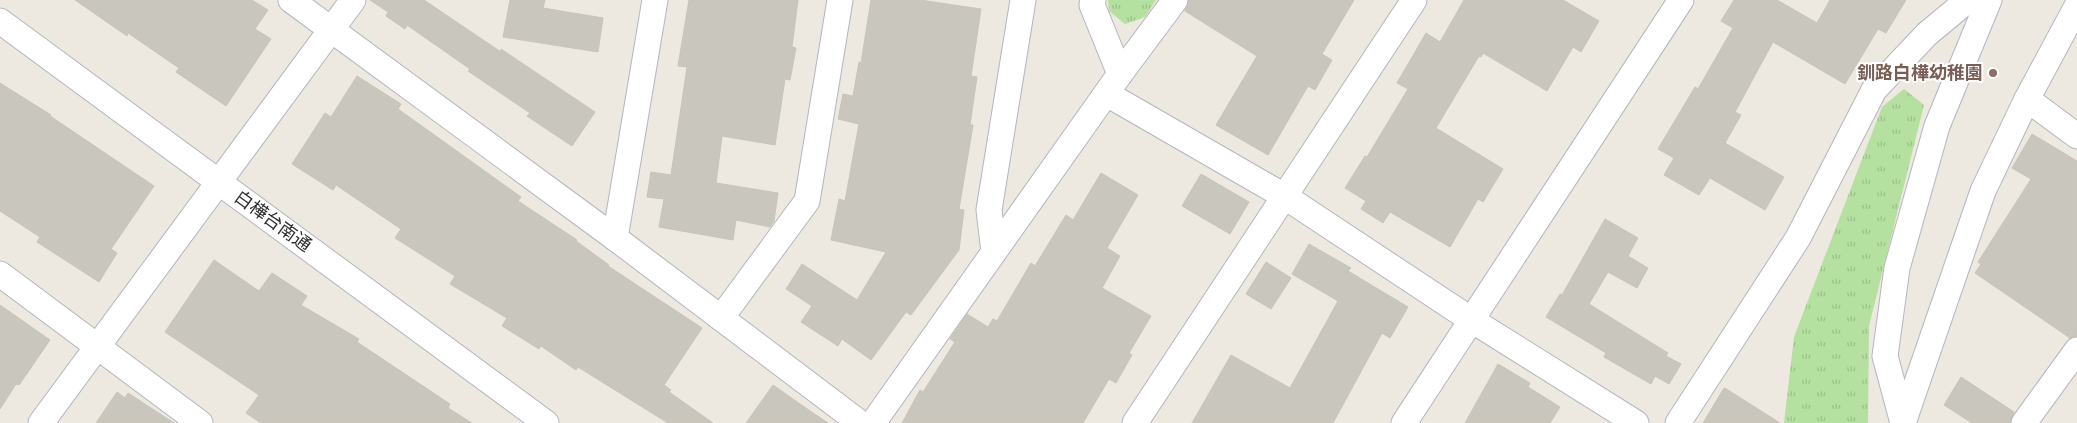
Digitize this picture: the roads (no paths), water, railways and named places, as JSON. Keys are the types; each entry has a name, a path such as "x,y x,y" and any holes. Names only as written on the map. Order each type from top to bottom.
{"street":[{"path":"291,0 615,238 860,423"},
{"path":"40,423 353,0"},
{"path":"615,238 655,0"},
{"path":"721,318 807,200 840,0"},
{"path":"994,252 989,210 1023,0"},
{"path":"1093,0 1092,5 1114,84 1470,319 1636,423"},
{"path":"873,423 1175,0"},
{"path":"1135,423 1414,0"},
{"path":"1404,423 1470,319 1681,0"},
{"path":"1678,423 1798,238 1874,90 1927,34 1968,0"},
{"path":"1903,423 1885,356 1897,268 1937,126 1989,0"},
{"path":"1903,423 1983,191 2027,99 2077,6"},
{"name":"白樺台南通","path":"0,20 546,423"},
{"path":"2027,99 2077,136"},
{"path":"0,274 200,423"},
{"path":"2024,423 2077,350"}],"place":[{"name":"釧路白樺幼稚園","path":"1993,73"}]}
